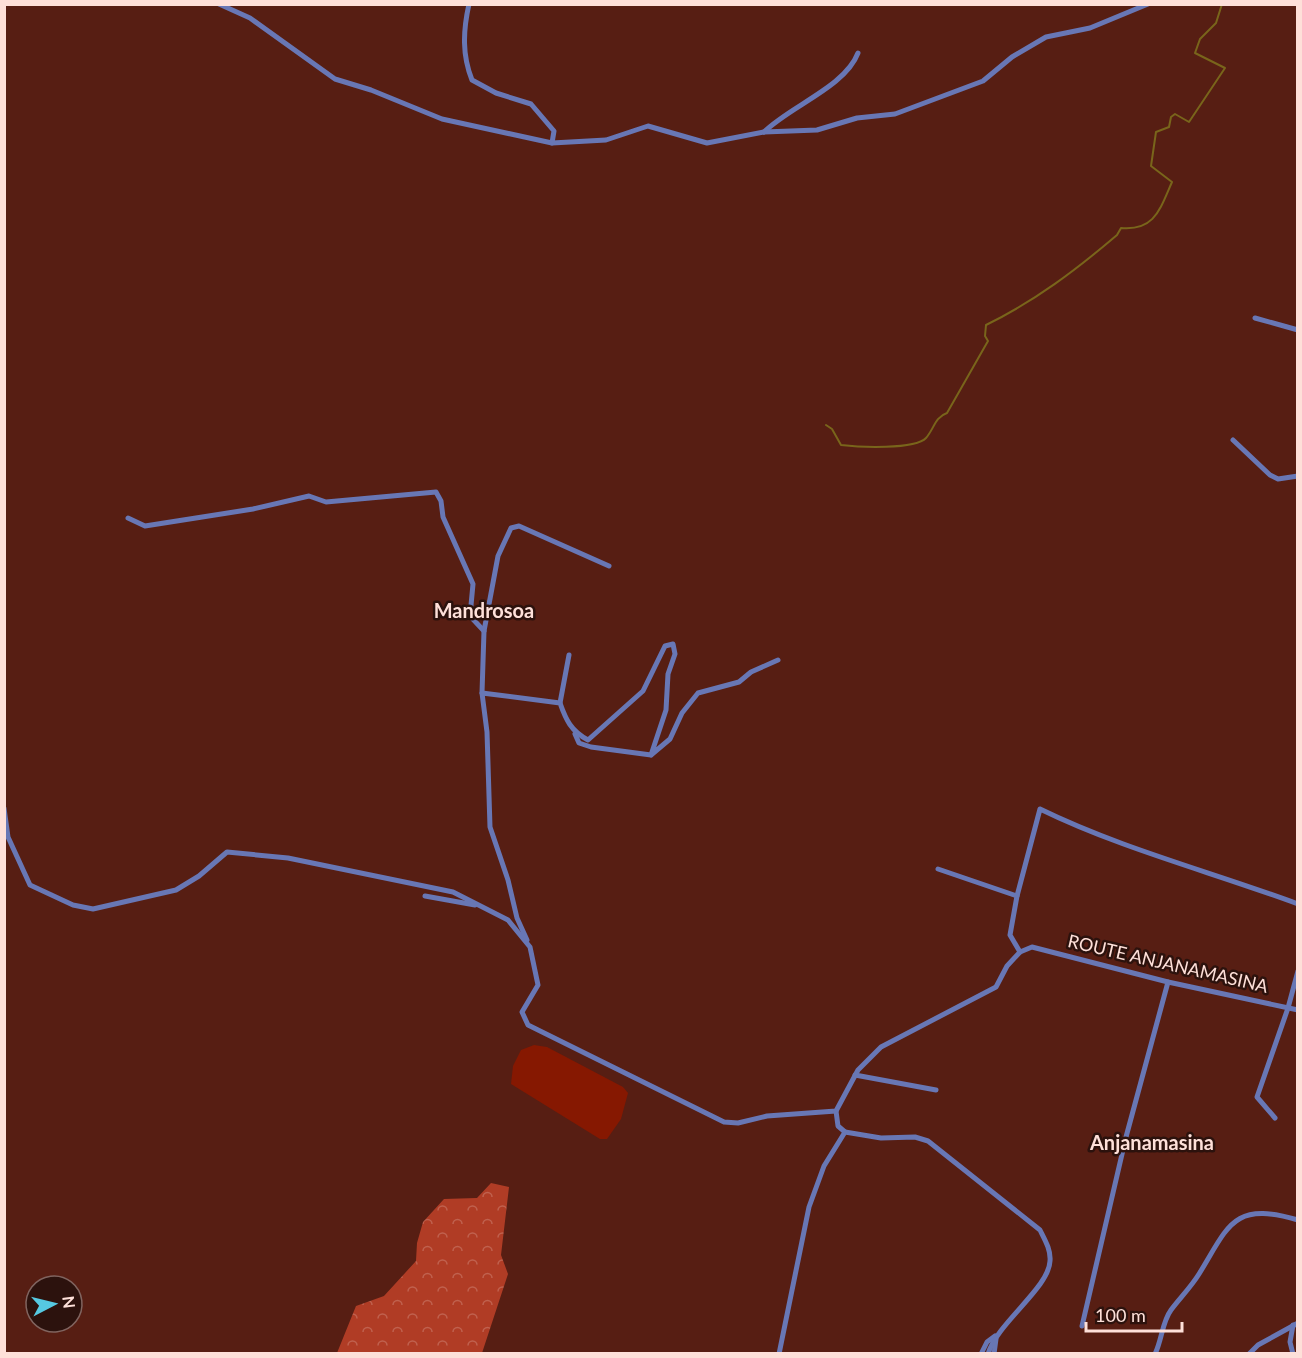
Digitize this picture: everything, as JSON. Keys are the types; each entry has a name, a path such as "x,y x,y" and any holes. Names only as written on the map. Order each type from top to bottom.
{"street":[{"path":"219,4 250,18 335,80 371,90 442,119 552,142 606,140 648,126 707,143 764,132 817,130 857,118 895,114 983,81 1012,57 1046,37 1090,28 1148,4"},
{"path":"469,4 464,59 472,81 496,93 531,104 554,131 552,142"},
{"path":"764,132 777,119 840,76 853,64 858,53"},
{"path":"1255,318 1298,330"},
{"path":"1233,440 1270,475 1278,479 1298,476"},
{"path":"129,518 145,526 253,509 309,496 327,502 435,492 441,501 443,517 473,584 470,615 484,631"},
{"path":"609,566 529,529 511,528 498,556 484,631 482,693 487,732 490,826 508,880 517,918 530,947 538,985 522,1012 528,1025 724,1122 738,1123 767,1116 837,1111"},
{"path":"575,734 588,740 620,714 642,691 665,646 673,644 675,654 668,674 666,710 651,755"},
{"path":"569,655 560,703 579,743 591,747 651,755 670,739 682,713 698,693 739,682 751,672 778,660"},
{"path":"482,693 560,703"},
{"path":"4,808 8,837 30,885 73,905 93,909 176,890 199,876 227,852 288,858 453,892 508,920 530,947"},
{"path":"981,1353 987,1342 997,1334 1045,1276 1050,1263 1047,1245 1040,1230 928,1142 915,1137 881,1138 845,1132 838,1126 837,1111 855,1075 881,1047 996,987 1007,966 1020,952 1010,935 1017,897 1040,809 1113,842 1208,871 1298,904"},
{"path":"938,869 1017,897"},
{"path":"425,896 479,906"},
{"name":"ROUTE ANJANAMASINA","path":"1020,952 1032,947 1168,982 1298,1010"},
{"path":"1275,1118 1257,1097 1288,1008 1298,971"},
{"path":"1082,1326 1126,1137 1168,982"},
{"path":"855,1075 936,1090"},
{"path":"779,1353 809,1207 824,1166 845,1132"},
{"path":"1155,1353 1170,1311 1182,1299 1198,1276 1210,1252 1233,1222 1258,1212 1271,1212 1298,1220"},
{"path":"1249,1353 1258,1345 1295,1324"},
{"path":"1293,1353 1290,1342 1295,1324"},
{"path":"988,1353 997,1334"},
{"path":"994,1353 997,1334"},
{"path":"1258,1345 1260,1353"}],"green space":[{"path":"491,1183 509,1187 501,1255 508,1274 482,1353 337,1353 356,1306 384,1296 416,1261 417,1243 423,1222 444,1199 477,1198"}],"shaded area":[{"path":"534,1045 547,1047 623,1087 628,1093 621,1119 607,1139 600,1139 511,1084 513,1066 521,1050"}],"waterway":[{"path":"826,425 832,429 841,445 899,446 920,442 926,438 937,420 947,413 988,341 985,336 986,325 1055,284 1117,235 1121,228 1142,226 1155,216 1172,182 1151,166 1156,132 1169,127 1171,117 1175,114 1189,122 1225,68 1195,53 1200,39 1216,23 1222,4"}],"district":[{"name":"Mandrosoa","path":"484,611"},
{"name":"Anjanamasina","path":"1152,1143"}]}
